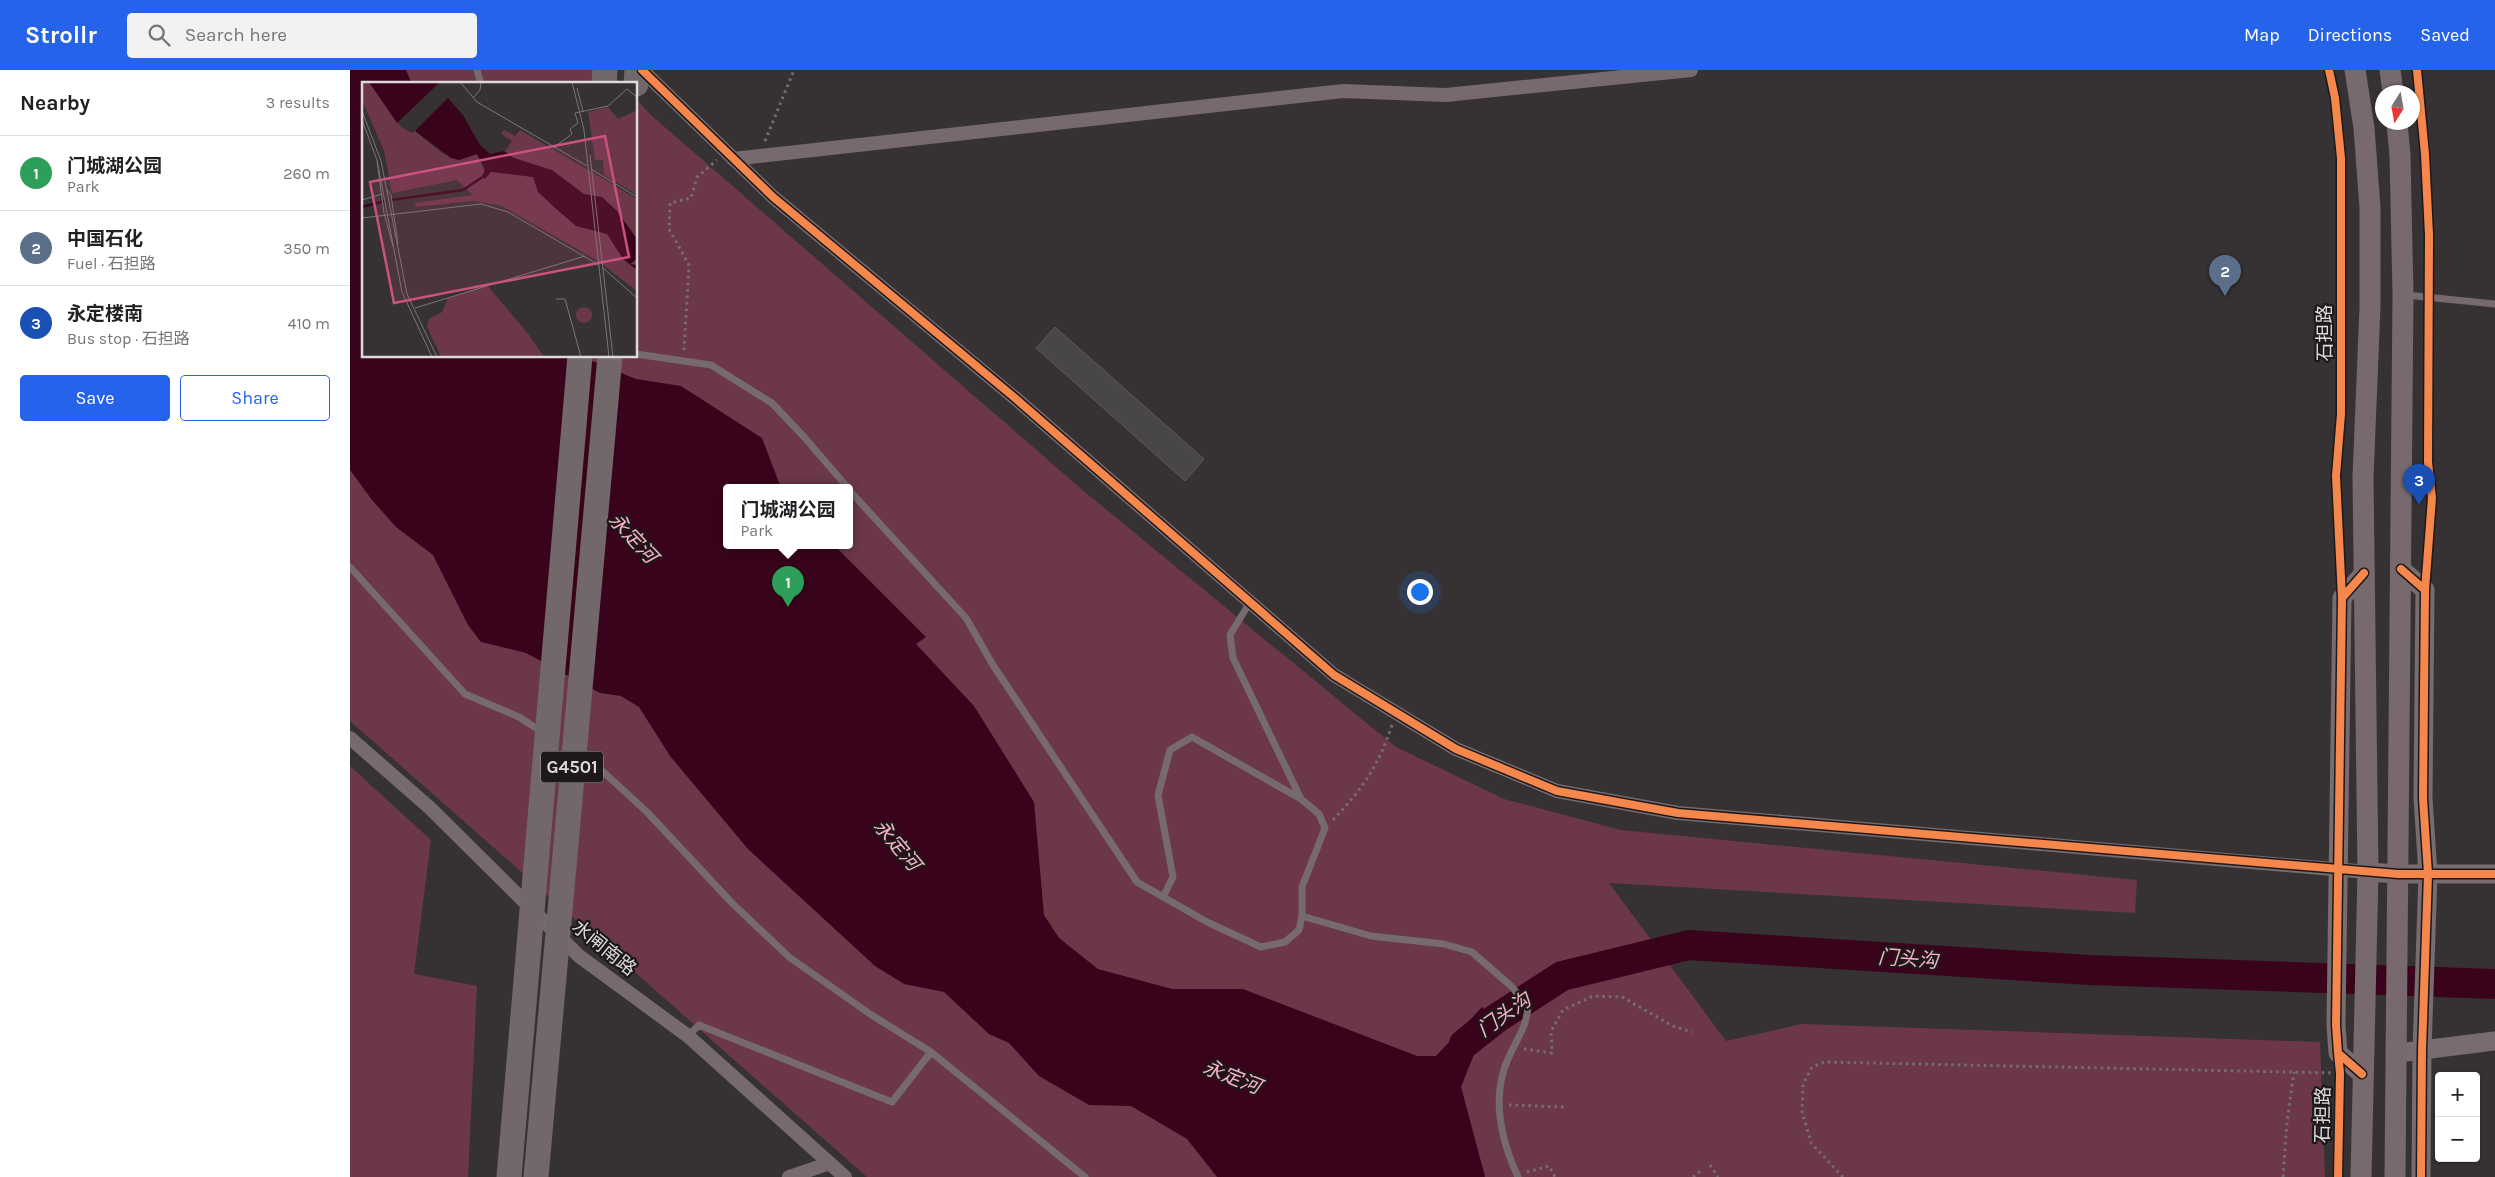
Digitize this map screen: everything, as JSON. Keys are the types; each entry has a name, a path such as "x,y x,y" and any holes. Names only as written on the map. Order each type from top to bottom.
{"highway":[{"name":"G4501","path":"509,1177 580,358"},
{"name":"G4501","path":"536,1177 610,358"}],"main road":[{"name":"石担路","path":"2355,70 2364,128 2370,208 2370,307 2363,478 2365,500 2364,573 2368,872 2365,921 2361,1177"},
{"path":"2390,70 2392,85"},
{"path":"2395,1177 2398,1053 2403,294 2400,156 2397,130"}],"street":[{"path":"642,70 773,197 1016,398 1334,675 1456,749 1557,791 1678,813 2368,872 2398,874 2495,874"},
{"path":"729,156 759,156 1343,91 1446,95 1691,70"},
{"path":"2401,569 2425,590 2423,798 2428,874 2422,1050 2421,1177"},
{"path":"2362,1074 2338,1053 2336,1025 2341,786 2342,598 2364,573"},
{"name":"水闸南路","path":"350,738 430,808 578,956 688,1036 845,1177"},
{"path":"2398,1053 2495,1041"},
{"path":"789,1177 830,1163"}],"lane":[{"path":"2403,294 2495,304"},
{"path":"638,354 711,365 772,403 844,484"},
{"path":"853,494 966,618 992,665 1137,882 1163,897 1207,922 1261,947 1285,942 1299,930 1302,916 1302,887 1325,828 1319,814 1301,799 1192,737 1170,750 1158,795 1173,877 1163,897"},
{"path":"350,567 465,694 519,717 558,742"},
{"path":"1250,602 1230,635 1233,658 1301,799"},
{"path":"566,747 598,767 647,812 732,903 789,958 870,1014 931,1052 1085,1177"},
{"path":"1302,916 1371,936 1444,944 1472,952 1511,986 1528,1006 1524,1030 1507,1060 1498,1104 1500,1123 1517,1176"},
{"path":"688,1036 699,1025 892,1102 931,1052"}],"path":[{"path":"759,156 794,70"},
{"path":"684,360 689,265 669,229 670,203 691,198 697,177 729,156"},
{"path":"1325,828 1368,781 1385,746 1396,712"},
{"path":"1514,1048 1552,1053 1551,1031 1563,1010 1593,996 1622,997 1673,1026 1692,1032"},
{"path":"1842,1177 1810,1143 1802,1111 1803,1084 1812,1068 1824,1062 2340,1073"},
{"path":"2283,1177 2287,1122 2294,1072"},
{"path":"1498,1104 1565,1107"},
{"path":"1710,1165 1718,1177"},
{"path":"1517,1176 1549,1166 1554,1177"},
{"path":"1693,1177 1702,1170"}],"shaded area":[{"path":"350,70 608,70 619,82 362,82 362,358 638,358 638,101 652,116 1086,493 1396,747 1504,799 1621,830 2137,880 2135,913 1609,883 1726,1041 1802,1024 2320,1042 2325,1177 1485,1177 1461,1087 1474,1054 1500,1032 1303,1177 867,1177 350,721"},
{"path":"350,766 431,840 414,974 477,986 468,1177 350,1177"}],"water":[{"name":"永定河","path":"350,70 406,70 411,82 362,82 362,358 585,358 636,379 681,386 762,438 779,484 723,484 723,549 838,549 926,637 916,644 974,706 1034,802 1044,915 1059,938 1098,969 1172,989 1243,989 1417,1056 1436,1056 1482,1007 1496,1019 1503,1030 1474,1054 1461,1087 1485,1177 1217,1177 1187,1139 1131,1106 1089,1105 1039,1076 1009,1043 989,1034 944,992 904,984 875,966 748,849 670,756 639,707 621,696 600,693 526,653 481,642 468,625 433,555 396,527 372,500 350,470"}],"building":[{"path":"1055,327 1204,459 1185,481 1036,348"}],"waterway":[{"name":"门头沟","path":"1464,1044 1497,1018 1562,976 1689,945 2090,970 2495,984"}],"cycle path":[{"path":"642,70 773,197 1015,398 1334,675 1456,749 1557,791 1678,813 2398,874 2495,874"},
{"path":"2329,70 2335,98 2341,158 2341,414 2336,476 2342,598"},
{"path":"2417,70 2425,154 2429,235 2428,462 2432,498 2425,590"},
{"path":"2401,569 2425,590 2423,798 2428,874 2422,1050 2421,1177"},
{"path":"2362,1074 2338,1053 2336,1025 2342,598 2364,573"},
{"path":"2338,1053 2340,1073 2338,1177"}],"place":[{"name":"中国石化","path":"2225,296"},
{"name":"永定楼南","path":"2419,505"},
{"name":"门城湖公园","path":"788,607"}]}
